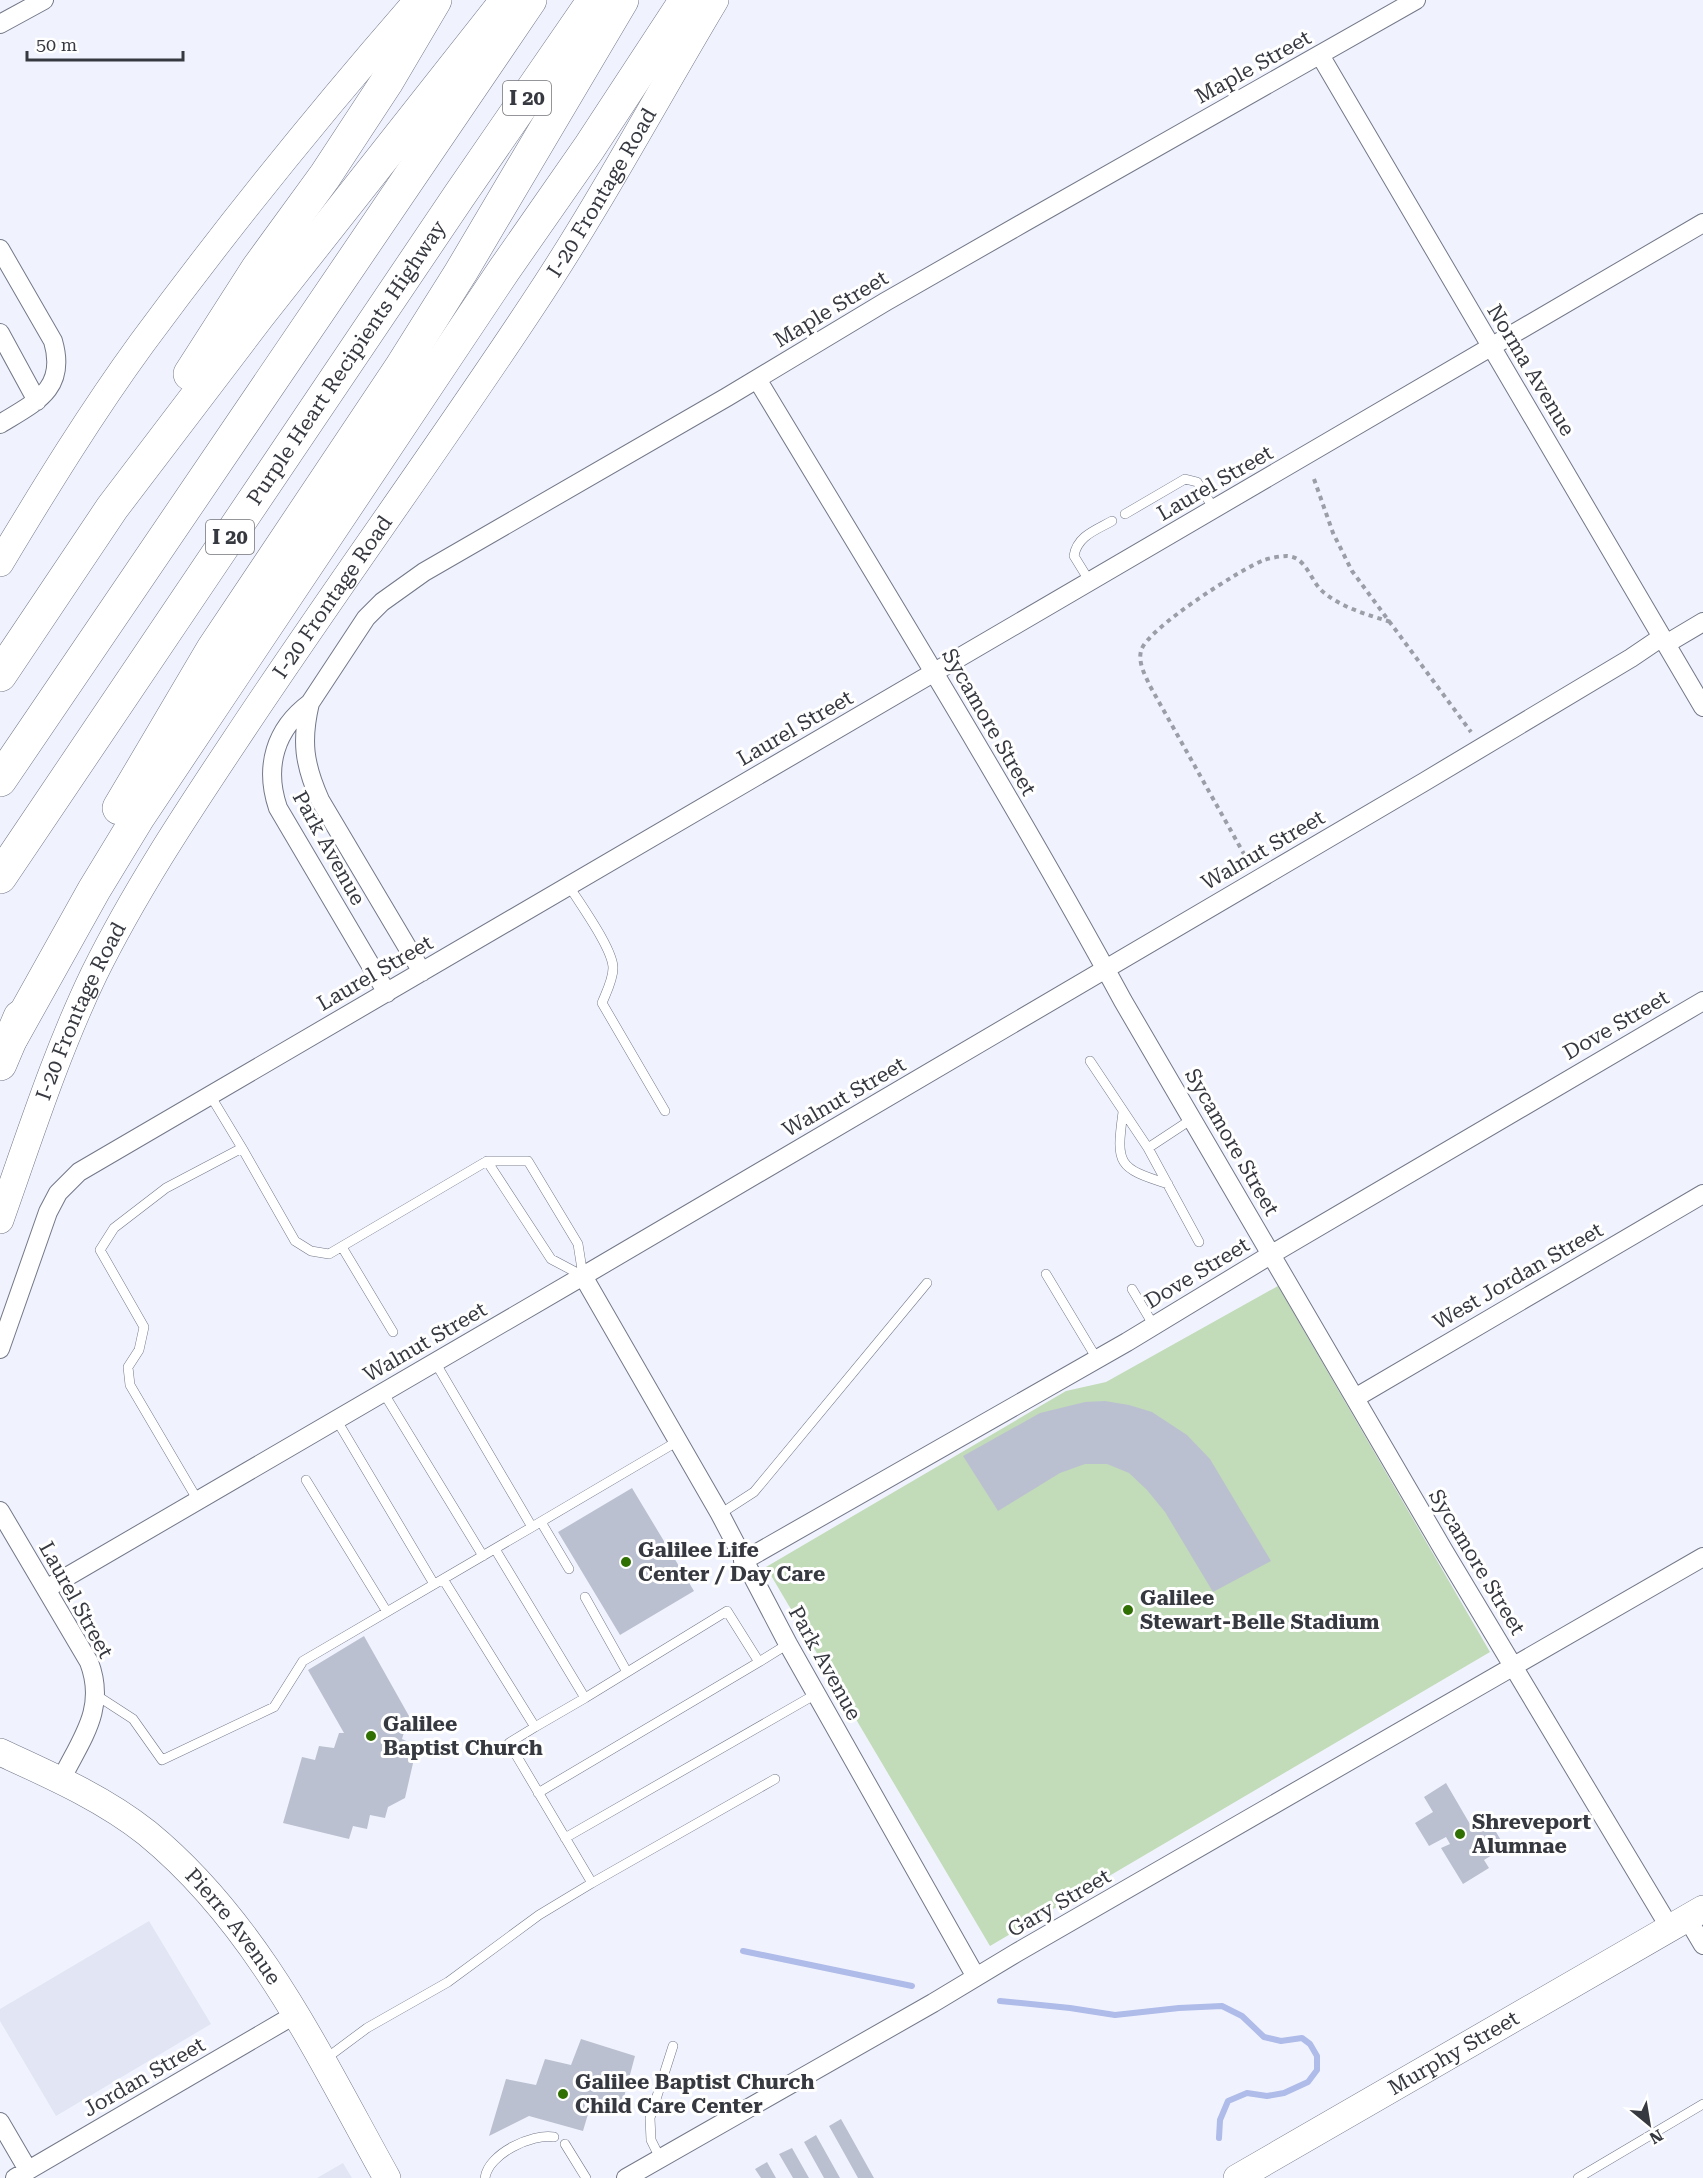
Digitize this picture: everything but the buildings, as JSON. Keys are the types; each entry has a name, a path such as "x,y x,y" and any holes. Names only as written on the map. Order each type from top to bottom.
{"highway":[{"path":"112,508 189,375 258,268 325,176 435,0"},
{"path":"0,675 112,508 258,316 507,0"},
{"name":"I 20","path":"0,780 530,0"},
{"name":"Purple Heart Recipients Highway","path":"0,877 459,196 594,0"},
{"path":"6,1051 48,947 112,820 213,649 400,369 461,272 622,0"},
{"path":"6,1051 94,890 139,816 504,270 589,148 686,0"}],"main road":[{"path":"0,563 93,414 142,343 224,236 418,0"},
{"name":"I-20 Frontage Road","path":"0,1220 69,1033 93,977 123,918 168,842 253,712 538,297 592,213 715,0"},
{"name":"Pierre Avenue","path":"0,1752 61,1780 104,1804 145,1832 185,1866 255,1950 296,2014 387,2178"},
{"name":"Murphy Street","path":"1237,2178 1687,1918"}],"street":[{"path":"0,24 44,0"},
{"name":"Maple Street","path":"310,703 366,618 382,602 424,572 1023,223 1416,0"},
{"name":"Norma Avenue","path":"1320,56 1703,707"},
{"name":"Laurel Street","path":"0,1349 48,1212 58,1193 79,1172 1703,223"},
{"path":"0,249 53,341 58,357 57,374 49,390 37,401 0,424"},
{"path":"0,333 37,401"},
{"name":"Sycamore Street","path":"757,379 934,672 1192,1119 1514,1667 1687,1918 1703,1945"},
{"name":"Walnut Street","path":"46,1589 1106,969 1631,658 1703,622"},
{"name":"Park Avenue","path":"310,703 304,728 304,744 310,777 320,800 422,972"},
{"name":"Park Avenue","path":"310,703 298,712 280,736 272,764 273,794 278,808 387,993"},
{"name":"Dove Street","path":"743,1561 1154,1326 1272,1254 1703,1001"},
{"name":"West Jordan Street","path":"1355,1398 1703,1194"},
{"name":"Park Avenue","path":"583,1276 720,1514 788,1644 976,1977"},
{"name":"Laurel Street","path":"0,1511 89,1662 93,1674 96,1695 93,1714 61,1780"},
{"name":"Gary Street","path":"626,2178 1703,1557"},
{"name":"Jordan Street","path":"21,2174 296,2014"},
{"path":"0,2122 21,2174"}],"lane":[{"path":"1125,514 1185,479 1197,482 1214,509"},
{"path":"1090,582 1074,556 1075,548 1081,539 1112,521"},
{"path":"568,886 608,950 613,968 610,984 602,1003 665,1111"},
{"path":"1090,1061 1148,1148 1199,1242"},
{"path":"210,1095 296,1241 312,1251 329,1254 487,1161 552,1259 583,1276"},
{"path":"1123,1112 1118,1148 1124,1164 1138,1175 1168,1185"},
{"path":"1148,1148 1192,1119"},
{"path":"197,1500 130,1385 128,1367 140,1350 144,1328 100,1250 114,1228 166,1188 242,1148"},
{"name":"Park Avenue","path":"487,1161 528,1161 578,1244 583,1276"},
{"path":"342,1246 393,1332"},
{"path":"1046,1274 1097,1359"},
{"path":"720,1514 754,1492 927,1283"},
{"path":"1132,1289 1154,1326"},
{"path":"435,1362 532,1527"},
{"path":"383,1392 483,1556"},
{"path":"336,1419 439,1582 535,1727"},
{"path":"96,1695 133,1719 162,1760 274,1707 303,1661 678,1441"},
{"path":"306,1480 387,1612"},
{"path":"541,1521 568,1569"},
{"path":"495,1549 585,1698"},
{"path":"585,1597 627,1672"},
{"path":"592,1883 509,1743 727,1611 759,1662"},
{"path":"538,1793 788,1644"},
{"path":"565,1838 816,1694"},
{"path":"322,2061 367,2028 448,1982 539,1916 592,1883 775,1779"},
{"path":"660,2158 651,2140 650,2118 673,2046"},
{"path":"1578,2178 1703,2103"},
{"path":"485,2178 492,2164 509,2149 543,2135 554,2137"},
{"path":"565,2144 586,2178"}],"path":[{"path":"1314,479 1333,533 1352,571 1471,732"},
{"path":"1249,863 1141,666 1141,651 1148,638 1164,624 1243,570 1266,559 1287,556 1297,559 1305,566 1321,589 1332,598 1391,622"}],"shaded area":[{"path":"149,1921 211,2024 56,2116 0,2021 0,2009"},
{"path":"343,2163 352,2178 317,2178"}],"green space":[{"name":"Galilee Stewart-Belle Stadium","path":"1278,1286 1490,1652 990,1946 766,1567 1066,1391 1106,1382"}],"waterway":[{"path":"743,1951 912,1986"},
{"path":"1000,2001 1115,2015 1222,2006 1242,2016 1264,2037 1281,2041 1302,2038 1310,2044 1317,2056 1317,2070 1308,2082 1284,2093 1267,2096 1247,2093 1228,2101 1220,2120 1219,2138"}],"place":[{"name":"Galilee Life Center / Day Care","path":"626,1562"},
{"name":"Galilee Stewart-Belle Stadium","path":"1128,1610"},
{"name":"Galilee Baptist Church","path":"371,1736"},
{"name":"Shreveport Alumnae","path":"1460,1834"},
{"name":"Galilee Baptist Church Child Care Center","path":"563,2094"}]}
